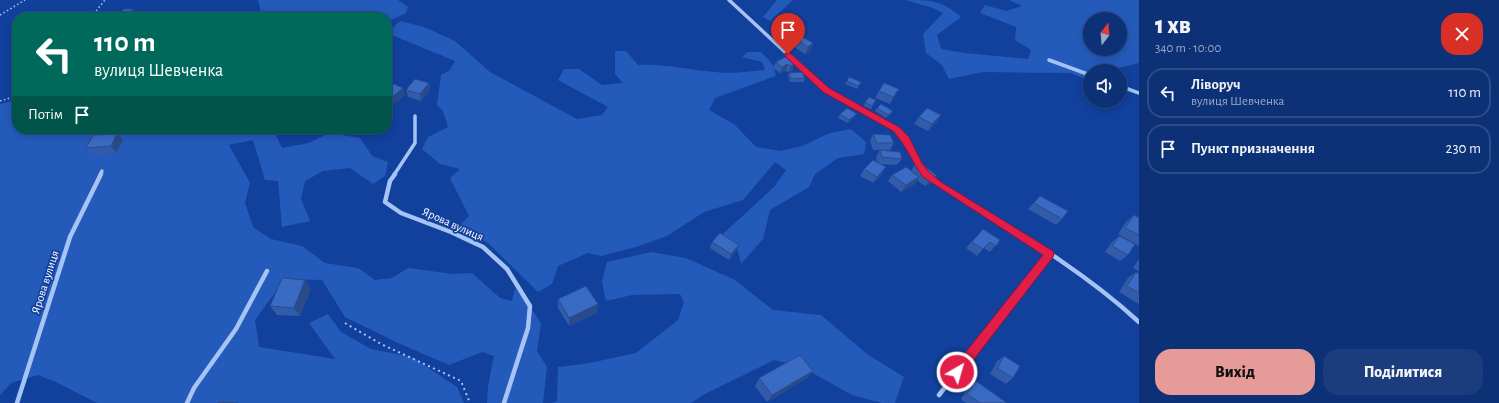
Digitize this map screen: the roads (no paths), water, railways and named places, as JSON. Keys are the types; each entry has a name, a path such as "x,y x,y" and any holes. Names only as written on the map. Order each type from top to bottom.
{"street":[{"path":"729,0 826,90 896,129 906,139 918,164 926,175 1049,254 1115,300 1139,322"},
{"path":"1049,60 1083,72"},
{"path":"1127,89 1139,93"},
{"name":"Ярова вулиця","path":"415,116 415,143 390,181 385,202 401,213 451,232 483,247 507,269 530,306 528,328 504,403"},
{"name":"Ярова вулиця","path":"17,403 70,237 102,171"},
{"path":"938,395 1049,254"},
{"path":"187,403 194,388 236,329 267,271"}]}
